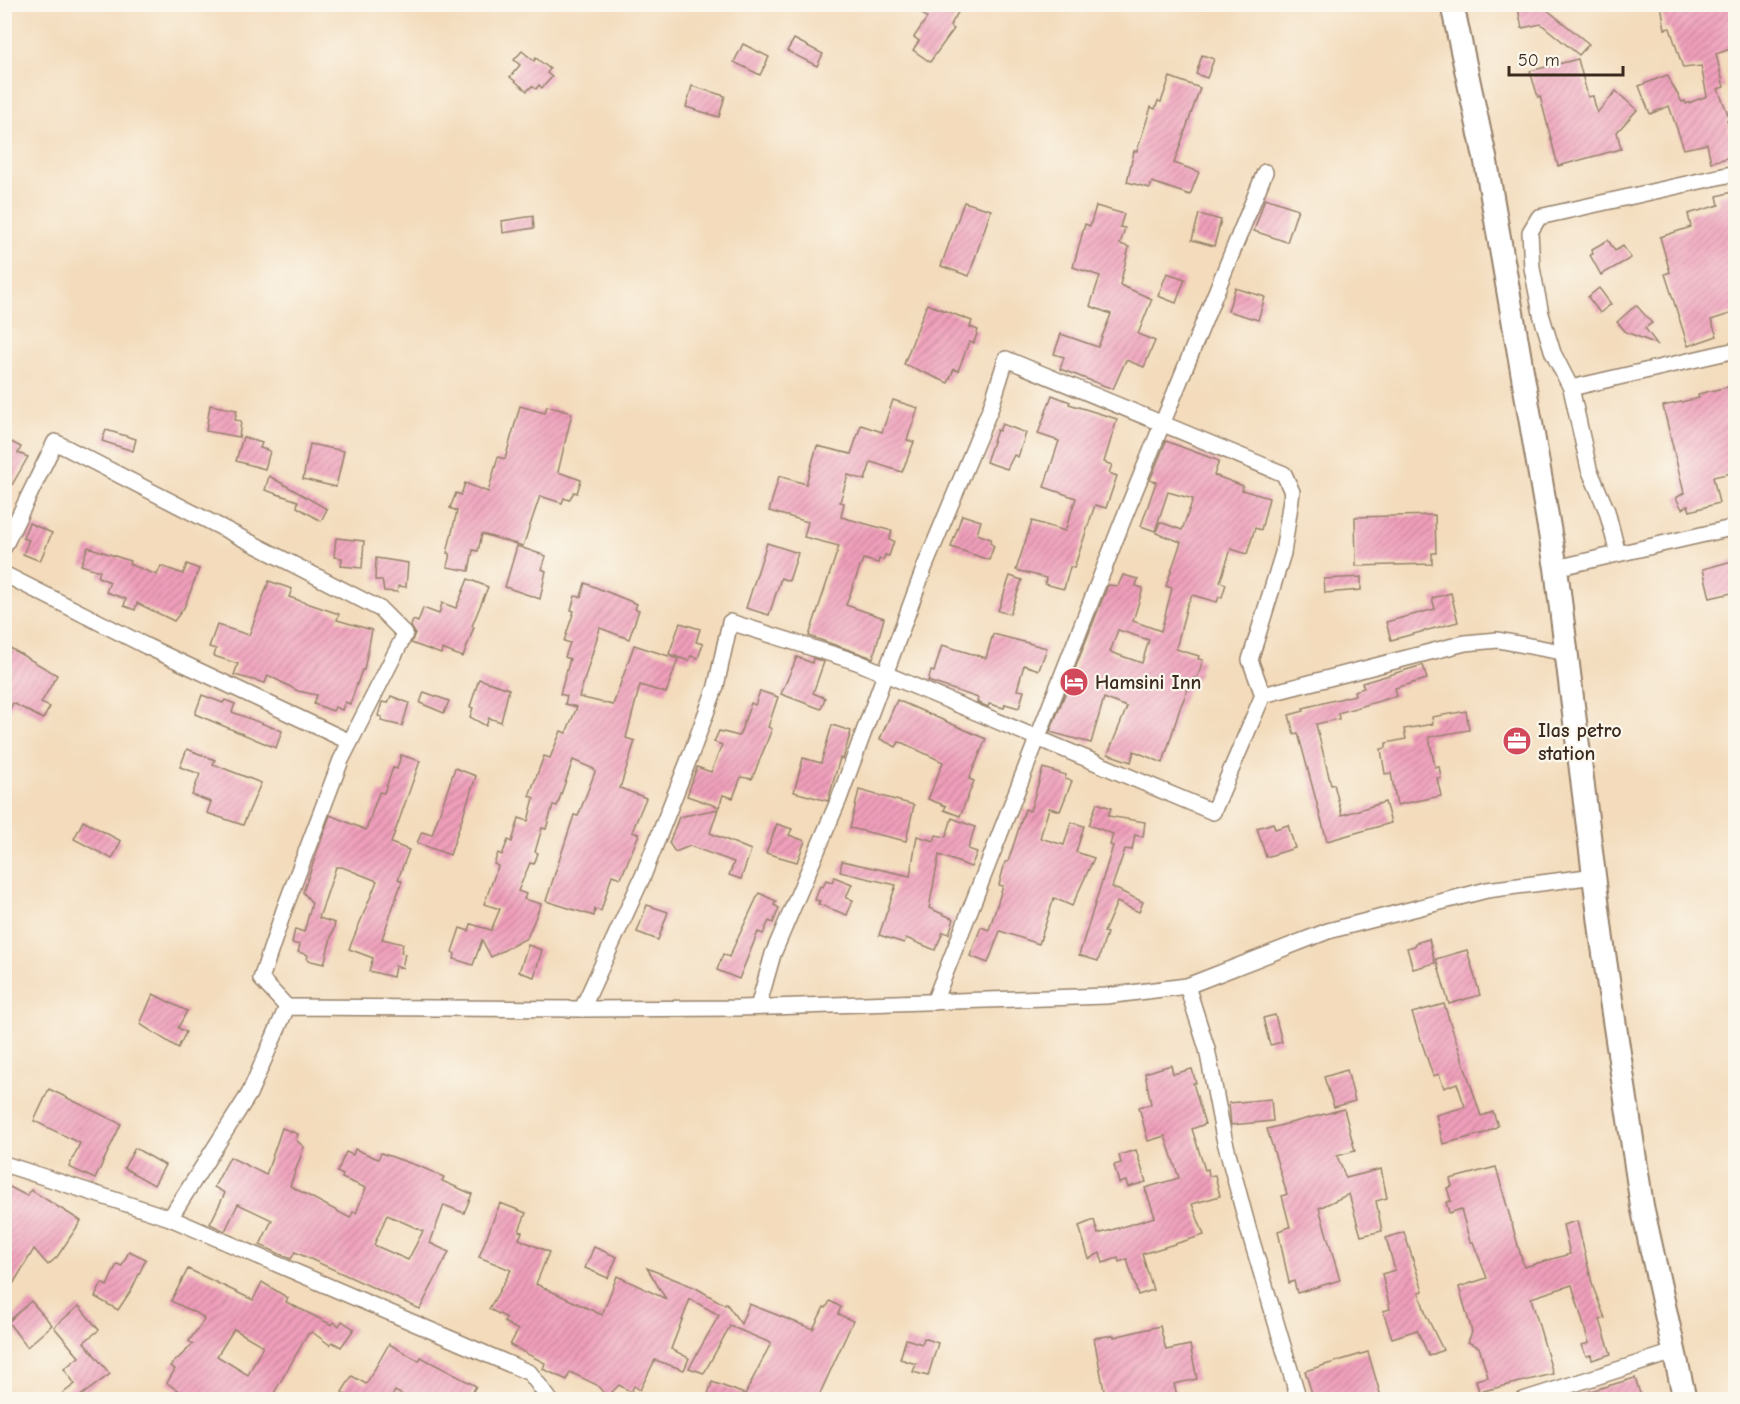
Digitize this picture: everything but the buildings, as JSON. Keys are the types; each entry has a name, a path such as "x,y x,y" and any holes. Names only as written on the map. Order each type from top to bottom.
{"highway":[{"path":"1452,4 1486,162 1556,568 1594,876 1642,1206 1685,1400"}],"street":[{"path":"934,1002 1265,172"},
{"path":"1618,554 1607,511 1589,469 1571,388 1553,353 1541,314 1532,268 1530,232 1539,217 1736,173"},
{"path":"1571,388 1736,350"},
{"path":"582,1010 643,876 691,754 716,686 730,622 857,662 887,675 1038,739 1213,812 1263,695 1250,660 1283,553 1292,492 1284,474 1006,359 991,407 925,567 887,675 839,800 773,954 758,1007"},
{"path":"4,547 55,442 380,609 405,634 350,742 284,910 261,980 287,1007 582,1010 1106,996 1187,986 1328,931 1487,890 1594,876"},
{"path":"1556,568 1736,527"},
{"path":"4,574 146,646 350,742"},
{"path":"1263,695 1465,642 1498,640 1567,653"},
{"path":"1187,986 1207,1049 1224,1138 1248,1228 1299,1400"},
{"path":"170,1218 249,1094 287,1007"},
{"path":"4,1164 170,1218 530,1373 550,1400"},
{"path":"1523,1400 1674,1352"}],"place":[{"name":"Hamsini Inn","path":"1074,682"},
{"name":"Ilas petro station","path":"1517,741"}]}
